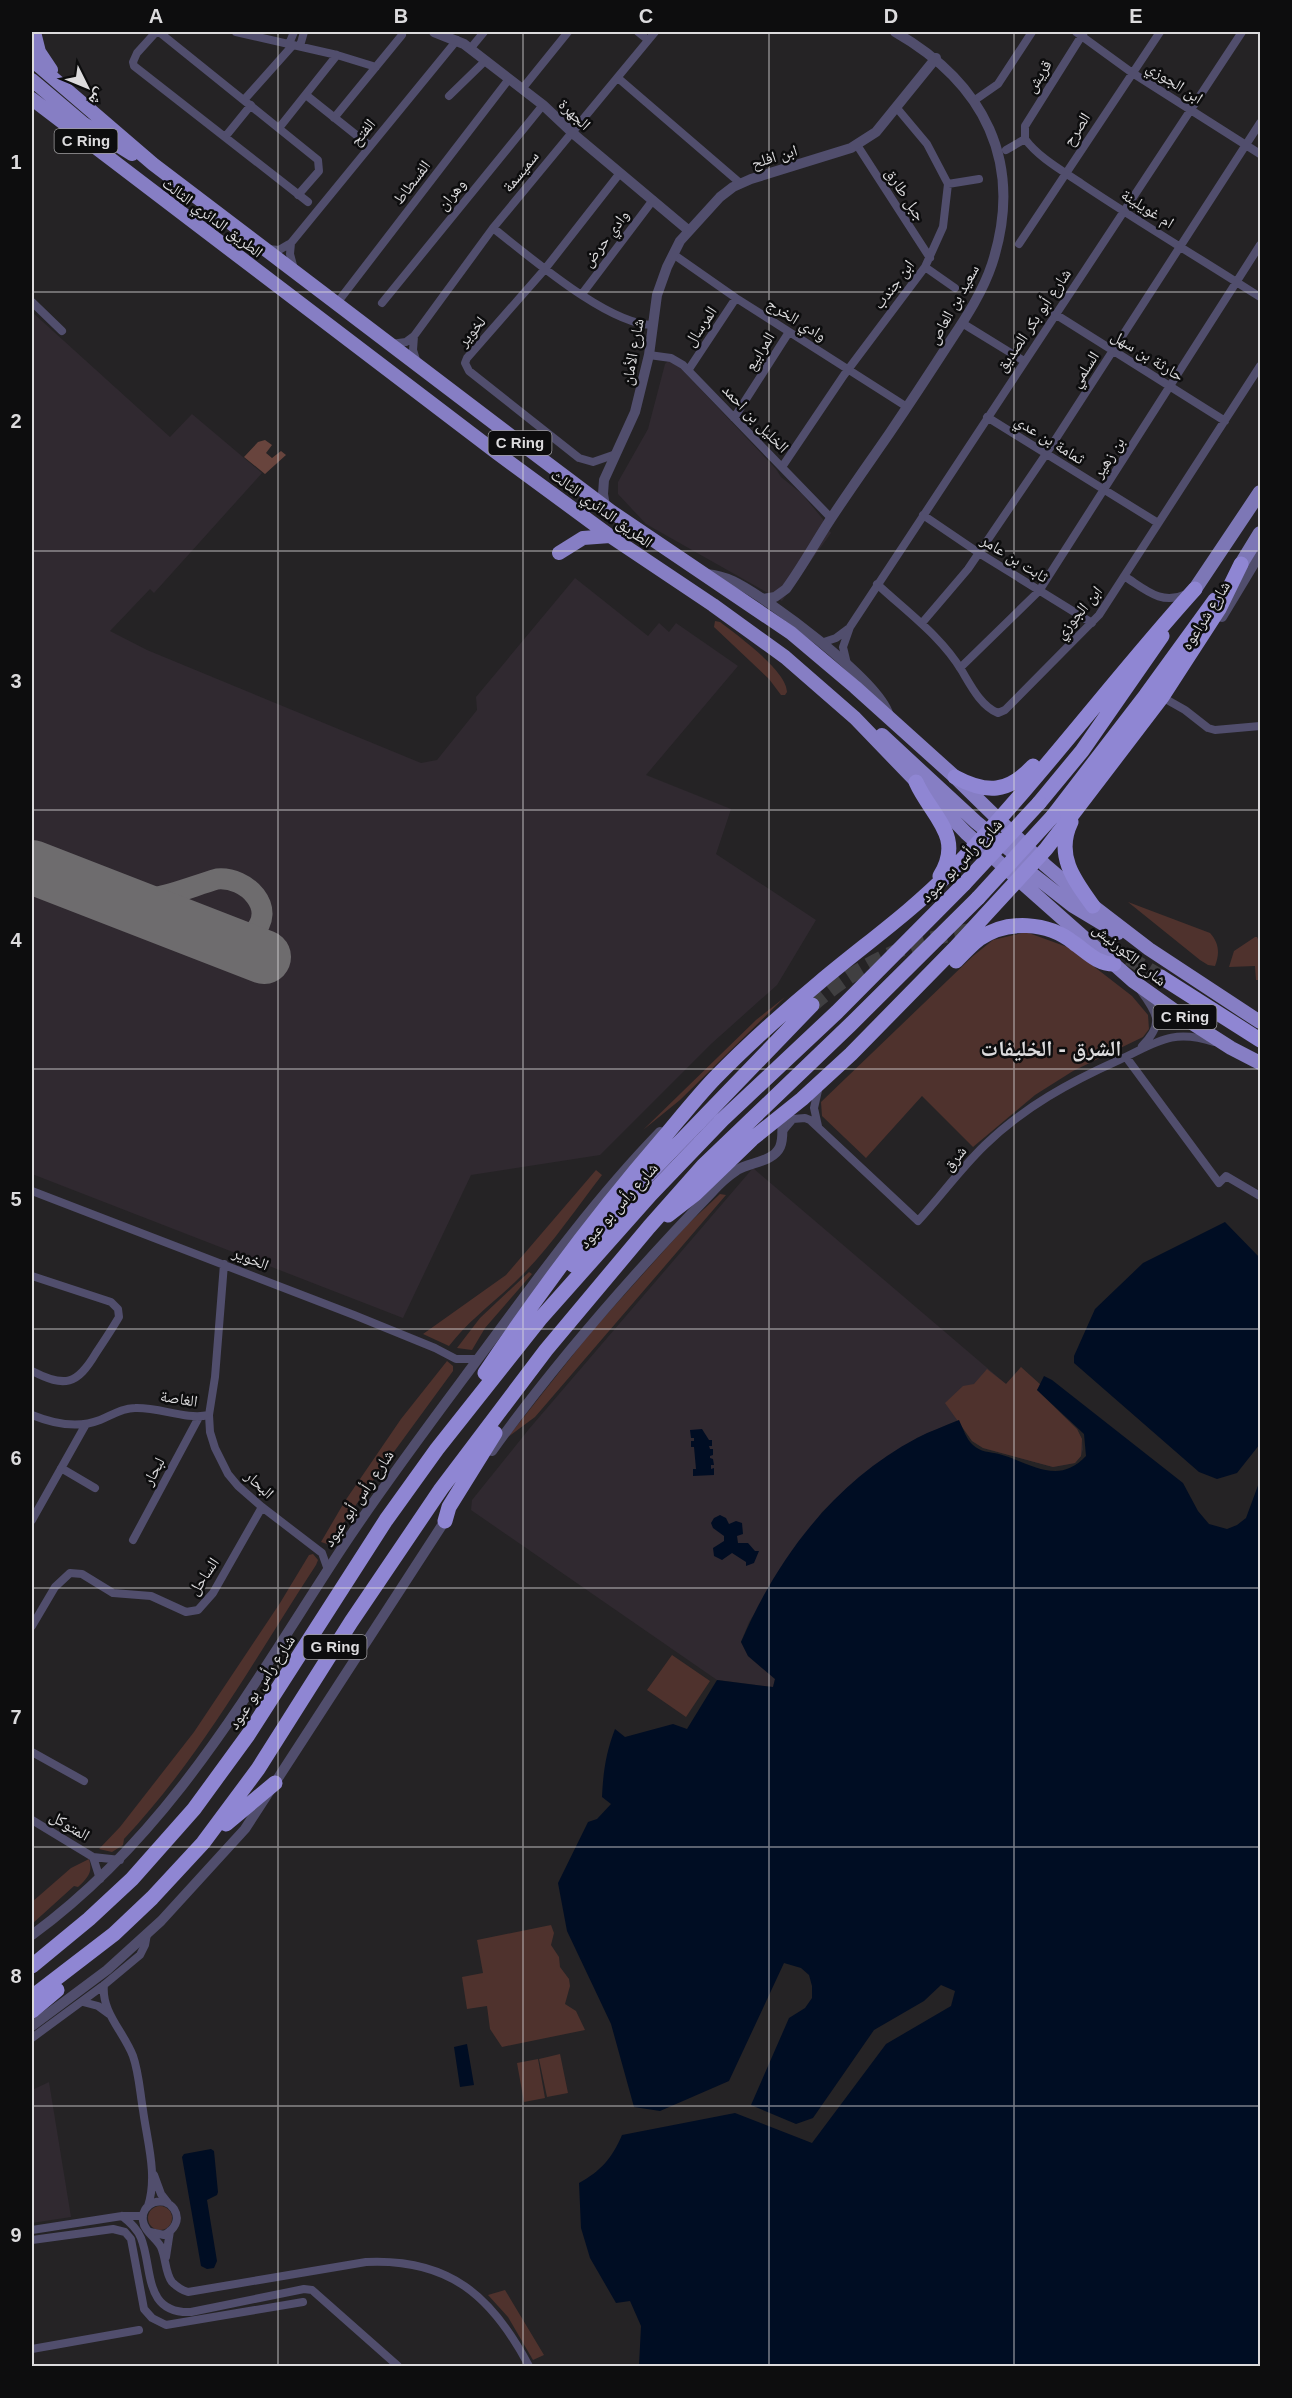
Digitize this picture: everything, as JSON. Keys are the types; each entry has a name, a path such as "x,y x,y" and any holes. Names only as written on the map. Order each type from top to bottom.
{"highway":[{"path":"34,32 39,52 60,84"},
{"name":"الطريق الدائري الثالث","path":"32,60 153,164 581,488 791,633 955,777 1037,858"},
{"path":"32,80 95,132 153,164"},
{"name":"الطريق الدائري الثالث","path":"32,99 451,419 610,536 696,593 785,657 855,718 916,782 982,837 1022,875"},
{"path":"559,553 583,538 610,536"},
{"path":"649,1227 695,1194 752,1139 821,1083 955,948 1022,875 1079,807 1166,691 1219,609 1241,564"},
{"path":"649,1227 703,1166 978,898 1053,816 1146,695 1241,564"},
{"path":"465,1410 481,1366 524,1315 639,1166 714,1079 820,982 912,907 950,872 998,820 1194,589"},
{"name":"شارع رأس بو عبود","path":"32,1966 89,1919 146,1864 220,1776 386,1520 465,1410 540,1319 651,1194 722,1120 837,1012 964,884 1039,803 1129,686 1194,589"},
{"path":"955,777 972,786 984,789 997,788 1016,782 1111,687"},
{"path":"855,718 888,740 982,837 1023,860 1029,862 1037,858"},
{"path":"912,907 943,871 948,848 944,826 924,798 916,782"},
{"path":"1079,807 1066,836 1065,857 1072,876 1093,906"},
{"name":"شارع الكورنيش","path":"1037,858 1093,906 1149,949 1260,1022"},
{"path":"1022,875 1117,933 1149,949"},
{"name":"شارع الكورنيش","path":"1022,875 1133,981 1231,1048 1260,1063"},
{"path":"850,1054 889,1028 978,940 997,930 1019,926 1047,929 1065,936 1099,962 1114,964"},
{"path":"1161,977 1260,1040"},
{"path":"481,1366 648,1175 812,1005"},
{"name":"G Ring","path":"32,1997 114,1934 152,1898 203,1843 258,1769 351,1622 441,1489 546,1350 649,1227"},
{"path":"445,1521 449,1507 546,1350"},
{"path":"203,1843 275,1783"},
{"path":"32,1954 89,1919"},
{"path":"32,2011 64,1984 114,1934"}],"main road":[{"name":"شارع رأس بو عبود","path":"1194,589 1260,492"},
{"path":"1241,564 1260,533"}],"street":[{"path":"298,195 319,171 319,164 315,157 158,32 137,53 133,62 134,66 298,195 308,202"},
{"path":"236,32 337,55 376,67"},
{"path":"294,32 294,45"},
{"path":"225,137 248,103 304,32"},
{"name":"الجهرة","path":"434,32 457,40 543,105 571,132 688,231"},
{"path":"470,49 484,32"},
{"path":"522,89 568,32"},
{"path":"638,32 648,40"},
{"name":"سميسمة","path":"414,336 493,228 655,32"},
{"name":"سعيد بن العاص","path":"784,614 783,602 786,589 962,323 980,292 992,264 1002,210 1002,185 998,156 989,129 975,100 936,58 894,32"},
{"path":"975,100 998,84 1032,32"},
{"name":"الصرح","path":"1019,244 1131,72 1160,32"},
{"name":"شارع أبو بكر الصديق","path":"847,664 843,647 850,627 1242,32"},
{"name":"ابن الجوزي","path":"1080,33 1131,72 1260,154"},
{"name":"قريش","path":"1024,139 1025,126 1080,33"},
{"path":"334,118 402,35"},
{"name":"الفتح","path":"291,243 457,40"},
{"path":"279,128 337,55"},
{"name":"ابن افلح","path":"618,78 740,183 857,145 876,132 936,58"},
{"path":"449,96 485,61"},
{"name":"الفسطاط","path":"338,303 509,79"},
{"path":"306,95 370,146"},
{"name":"وهران","path":"382,303 543,105"},
{"path":"896,107 927,144 948,183 979,178"},
{"name":"السلمي","path":"922,623 945,598 979,553 1046,454 1260,123"},
{"path":"1006,150 1024,139"},
{"name":"ام غويلينة","path":"1024,139 1065,172 1123,211 1260,297"},
{"name":"جبل طارق","path":"857,145 930,258"},
{"name":"لخوير","path":"616,454 593,462 579,458 466,367 467,358 544,269 620,173"},
{"name":"شارع الأمان","path":"605,506 604,480 635,412 649,355 659,288 673,254 688,231 726,191 740,183"},
{"name":"ابن جندب","path":"782,468 848,369 925,267 943,226 948,183"},
{"name":"وادي حرض","path":"582,294 653,200"},
{"path":"493,228 544,269 582,294 624,318 653,325"},
{"path":"265,249 279,250 291,243"},
{"path":"291,243 291,260 294,270"},
{"name":"بن زهير","path":"960,668 1039,591 1260,245"},
{"name":"وادي الخرج","path":"673,254 736,298 907,407"},
{"path":"925,267 956,288"},
{"name":"المرسال","path":"689,369 736,298"},
{"path":"32,302 63,331"},
{"name":"حارثة بن سهل","path":"1055,314 1225,421"},
{"path":"962,323 1024,361"},
{"name":"المرابيع","path":"734,418 789,332"},
{"path":"391,344 406,342 414,336"},
{"path":"414,336 413,350 417,363"},
{"name":"الخليل بن احمد","path":"649,355 671,358 689,369 831,518"},
{"name":"ابن الجوزي","path":"878,584 922,623 960,668 990,709 998,713 1005,710 1092,623 1260,366"},
{"name":"ثمامة بن عدي","path":"987,417 1158,523"},
{"path":"581,488 593,487 604,480"},
{"name":"ثابت بن عامر","path":"923,515 979,553 1092,623"},
{"name":"شارع شراعوه","path":"1166,691 1187,671 1260,554"},
{"name":"الطريق الدائري الثالث","path":"706,574 732,580 784,614 847,664 883,702 889,717"},
{"path":"1124,576 1164,599 1176,598 1194,589"},
{"path":"763,599 775,597 786,589"},
{"name":"شارع أبو بكر الصديق","path":"821,643 836,638 850,627"},
{"path":"1166,691 1208,728 1215,730 1260,726"},
{"name":"شرق","path":"1133,981 1152,1005 1157,1025 1154,1033 1136,1051"},
{"name":"شرق","path":"782,1131 789,1122 799,1117 819,1127 918,1221 983,1146 1020,1114 1068,1084 1169,1037 1181,1035 1201,1037 1231,1048"},
{"path":"1126,1056 1219,1183 1226,1176 1260,1196"},
{"path":"819,1127 814,1108 821,1083"},
{"path":"32,2026 107,1970 147,1934 184,1897 244,1829 479,1468 530,1398 609,1303 720,1184 736,1171 776,1153 781,1143 782,1115"},
{"name":"الخوير","path":"32,1191 412,1338 456,1359 481,1366"},
{"name":"الغاصة","path":"32,1416 52,1423 86,1424 133,1408 162,1410 199,1417 209,1415 215,1377 224,1264"},
{"path":"32,1276 111,1302 118,1309 119,1317 85,1372 76,1379 65,1382 50,1381 32,1371"},
{"path":"456,1359 464,1378"},
{"name":"شارع رأس أبو عبود","path":"32,1935 120,1860 163,1812 194,1772 385,1484 464,1378 481,1366"},
{"name":"البحار","path":"209,1415 210,1432 220,1461 238,1486 322,1553"},
{"name":"لبحار","path":"132,1540 199,1417"},
{"path":"32,1520 86,1424"},
{"path":"61,1468 95,1488"},
{"name":"الساحل","path":"32,1626 55,1587 70,1573 82,1575 113,1593 151,1596 186,1612 198,1610 213,1593 262,1507"},
{"path":"328,1570 322,1553 341,1550"},
{"path":"32,1752 84,1781"},
{"name":"المتوكل","path":"32,1820 93,1857 120,1860"},
{"name":"المتوكل","path":"93,1857 99,1879"},
{"path":"32,2038 83,2002 140,1955 147,1934"},
{"path":"104,1985 104,2000 109,2014 127,2041 134,2058 152,2172 152,2193 148,2206 143,2218 132,2224"},
{"path":"83,2002 98,2006 109,2014"},
{"path":"152,2172 161,2194 172,2206 177,2217 170,2231 166,2260"},
{"path":"148,2206 157,2201 168,2203"},
{"path":"32,2230 122,2216 143,2218"},
{"path":"122,2216 132,2224 142,2240 154,2292 169,2308 180,2312 191,2312 304,2289 312,2290 398,2367"},
{"path":"143,2218 160,2246 173,2283 180,2289 196,2292 344,2265 387,2261 413,2264 453,2279 488,2305 506,2327 529,2367"},
{"path":"32,2241 113,2229 126,2232 131,2239 143,2304 149,2316 170,2325 303,2302"},
{"path":"150,2232 157,2235 170,2231"},
{"path":"32,2349 139,2330"}],"shaded area":[{"path":"32,312 170,437 192,414 262,473 154,593 150,589 110,631 147,650 421,763 437,760 477,710 476,697 575,578 648,636 659,623 669,632 676,623 738,666 646,775 731,809 716,854 816,920 777,985 711,1044 600,1155 471,1175 403,1318 32,1174"},
{"path":"669,360 674,361 781,477 802,494 831,533 782,601 646,524 618,494 618,482 648,429 665,364"},
{"path":"265,440 272,445 266,453 272,458 281,451 286,455 265,474 244,457 258,442"},
{"path":"715,621 738,635 770,664 785,683 787,692 785,695 781,695 769,679 714,627"},
{"path":"1128,902 1210,933 1218,948 1215,966 1200,960"},
{"path":"1026,932 1070,948 1132,996 1148,1015 1149,1029 1143,1037 1073,1071 1035,1095 973,1147 922,1096 866,1158 822,1116 821,1102 973,956 993,940"},
{"path":"1255,937 1260,943 1260,980 1256,980 1255,966 1229,967 1234,951"},
{"path":"785,997 680,1100 643,1130 756,1020"},
{"path":"753,1168 1006,1384 1021,1367 1037,1390 1077,1429 1082,1439 1083,1449 1075,1463 1053,1467 983,1448 972,1441 959,1420 917,1438 856,1480 822,1512 749,1622 741,1642 748,1656 775,1679 773,1687 717,1680 471,1510 472,1500 529,1429"},
{"path":"596,1170 602,1175 539,1257 449,1346 423,1334 506,1275"},
{"path":"720,1194 726,1195 535,1417 508,1437 591,1332 687,1225"},
{"path":"529,1272 532,1274 485,1328 472,1350 457,1348 480,1318"},
{"path":"447,1361 453,1366 453,1371 333,1539 327,1544 321,1542 345,1501 401,1419"},
{"path":"1021,1367 1041,1385 1037,1390 1077,1429 1082,1439 1081,1456 1075,1463 1053,1467 983,1448 972,1441 945,1403 963,1386 974,1384 987,1369 1006,1384"},
{"path":"313,1554 318,1560 316,1565 203,1741 178,1775 124,1839 123,1845 112,1852 99,1849 120,1827 194,1732 280,1603 309,1555"},
{"path":"672,1655 710,1681 686,1717 647,1690"},
{"path":"89,1859 89,1874 78,1887 74,1886 32,1924 32,1902 71,1868"},
{"path":"551,1925 554,1933 551,1945 559,1957 560,1967 569,1979 570,1986 565,2004 576,2011 585,2030 502,2047 490,2029 487,2006 467,2009 462,1977 483,1973 477,1940"},
{"path":"560,2054 568,2093 547,2097 539,2059"},
{"path":"538,2059 545,2098 524,2102 517,2063"},
{"path":"49,2082 71,2217 32,2223 32,2090"},
{"path":"160,2206 168,2210 172,2218 168,2226 160,2230 152,2226 148,2218 152,2210"},
{"path":"505,2290 544,2355 533,2360 508,2317 488,2295"}],"water":[{"path":"1225,1222 1260,1258 1260,1444 1237,1473 1217,1479 1199,1472 1074,1363 1074,1356 1095,1309 1143,1263"},
{"path":"1044,1376 1183,1483 1198,1511 1209,1524 1227,1529 1246,1518 1260,1480 1260,2366 639,2366 641,2326 630,2301 616,2303 590,2258 581,2228 579,2183 594,2174 605,2163 622,2135 735,2113 812,2143 886,2044 951,2006 955,1991 941,1985 924,2001 874,2030 813,2118 796,2124 751,2105 789,2018 805,2008 812,1998 809,1975 801,1968 784,1963 729,2081 660,2111 634,2107 611,2024 567,1931 558,1883 588,1822 597,1819 611,1804 602,1797 609,1746 615,1729 625,1737 673,1724 687,1729 717,1680 773,1687 775,1679 748,1656 741,1642 772,1581 791,1552 835,1499 860,1476 917,1438 959,1420 971,1443 982,1450 1044,1470 1065,1470 1076,1465 1086,1456 1084,1434 1037,1390"},
{"path":"702,1429 709,1440 712,1440 712,1446 709,1446 713,1449 713,1455 710,1458 713,1459 714,1465 711,1465 711,1469 714,1468 714,1475 693,1476 693,1469 696,1469 694,1447 691,1447 691,1441 694,1441 694,1438 691,1438 690,1430"},
{"path":"720,1515 726,1518 729,1524 736,1521 742,1523 743,1534 737,1536 738,1543 748,1543 755,1551 759,1551 754,1563 746,1566 746,1562 732,1553 722,1560 714,1556 713,1548 724,1541 724,1536 713,1528 711,1523"},
{"path":"467,2044 474,2085 460,2087 454,2047"},
{"path":"211,2149 214,2151 218,2192 217,2195 207,2200 217,2261 214,2268 207,2269 201,2266 182,2157 184,2154"}],"taxiway":[{"path":"111,897 139,900 165,896 217,879 228,879 238,883 248,888 255,896 262,914 252,934 231,946"}],"runway":[{"path":"32,867 264,957"}],"tunnel":[{"path":"812,1005 849,977 889,955 932,939 977,930"},
{"path":"1087,939 1127,957 1161,977"}],"district":[{"name":"الشرق - الخليفات","path":"1051,1048"}]}
